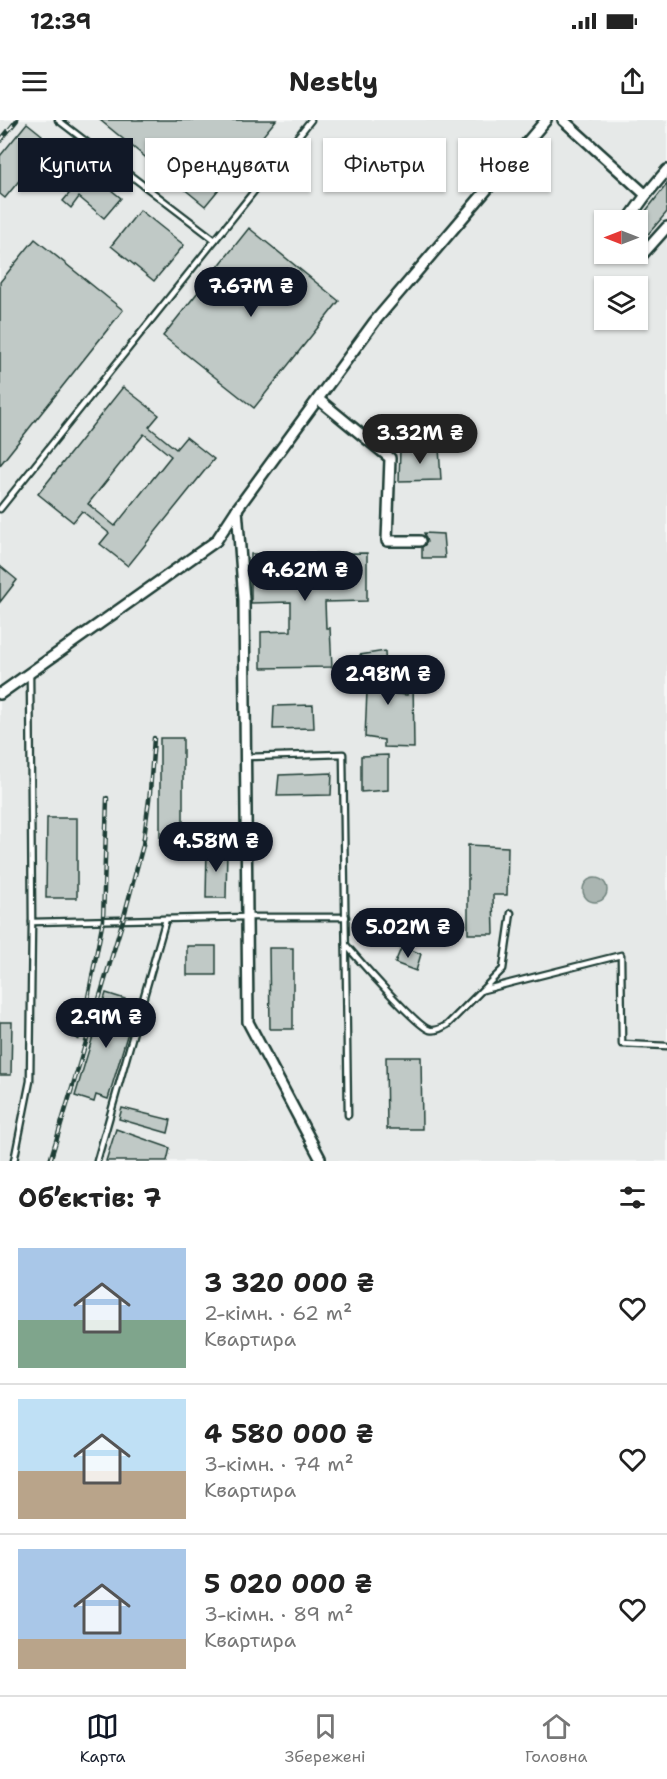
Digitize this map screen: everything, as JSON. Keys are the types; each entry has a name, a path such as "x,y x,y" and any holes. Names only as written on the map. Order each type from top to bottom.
{"street":[{"path":"0,694 216,541 237,508 375,321 546,120"},
{"path":"563,120 646,195"},
{"path":"635,210 667,170"},
{"path":"648,248 667,227"},
{"path":"318,399 390,458 387,541 420,541"},
{"path":"237,508 244,600 248,1022 320,1161"}],"lane":[{"path":"58,120 215,240"},
{"path":"0,509 311,120"},
{"path":"14,1161 30,1081 32,922 30,673"},
{"path":"245,757 343,754 348,1115"},
{"path":"346,945 384,988 427,1029 437,1030 447,1025 503,969 511,913"},
{"path":"32,922 346,917"},
{"path":"97,1161 166,919"},
{"path":"483,990 621,955 622,1044 667,1046"}],"shaded area":[{"path":"0,120 667,120 667,1161 0,1161"},
{"path":"595,878 604,881 607,890 604,899 595,902 586,899 583,890 586,881"}],"building":[{"path":"100,120 276,120 261,138 145,138 145,157 133,147 133,138 122,138"},
{"path":"27,123 42,135 40,138 18,138 18,182 5,198 0,194 0,156"},
{"path":"667,184 667,212 648,234 647,210"},
{"path":"70,192 114,192 121,198 104,218 79,197 71,208 63,201"},
{"path":"188,192 217,192 205,206"},
{"path":"140,210 184,245 154,281 111,246"},
{"path":"249,228 339,301 254,408 163,336"},
{"path":"35,239 123,310 0,465 0,282"},
{"path":"123,387 159,415 149,427 176,449 186,437 214,459 128,566 100,544 109,533 82,511 73,522 38,494","holes":["144,434 171,456 115,526 88,504"]},
{"path":"439,448 441,480 399,481 400,449"},
{"path":"424,533 443,534 445,558 422,558 422,547 427,542"},
{"path":"367,553 367,601 325,602 326,628 330,628 332,667 261,668 261,632 291,631 291,602 251,603 251,554"},
{"path":"0,566 17,580 0,602"},
{"path":"385,651 386,675 413,679 414,748 384,747 384,740 365,737 367,691 407,695 408,688 367,678 360,667 360,655"},
{"path":"313,705 314,728 273,729 274,706"},
{"path":"160,738 183,738 183,847 160,847"},
{"path":"388,755 388,790 361,792 361,756"},
{"path":"332,773 331,795 277,796 279,775"},
{"path":"47,818 77,818 77,898 46,898"},
{"path":"468,845 508,847 507,895 493,895 494,934 468,934"},
{"path":"207,848 227,849 226,898 206,898"},
{"path":"187,946 216,946 216,975 187,975"},
{"path":"402,946 421,954 416,971 395,963"},
{"path":"269,948 293,948 293,1029 270,1029"},
{"path":"106,993 125,999 123,1005 135,1009 108,1099 96,1095 94,1102 75,1096"},
{"path":"0,1022 12,1022 11,1075 0,1075"},
{"path":"386,1057 421,1057 422,1129 387,1129"},
{"path":"122,1108 171,1120 168,1133 119,1119"},
{"path":"116,1129 170,1148 167,1161 106,1161"}],"railway":[{"path":"0,141 17,120"},
{"path":"50,1161 123,920 143,845 154,738"},
{"path":"78,1038 103,920 107,798"}]}
